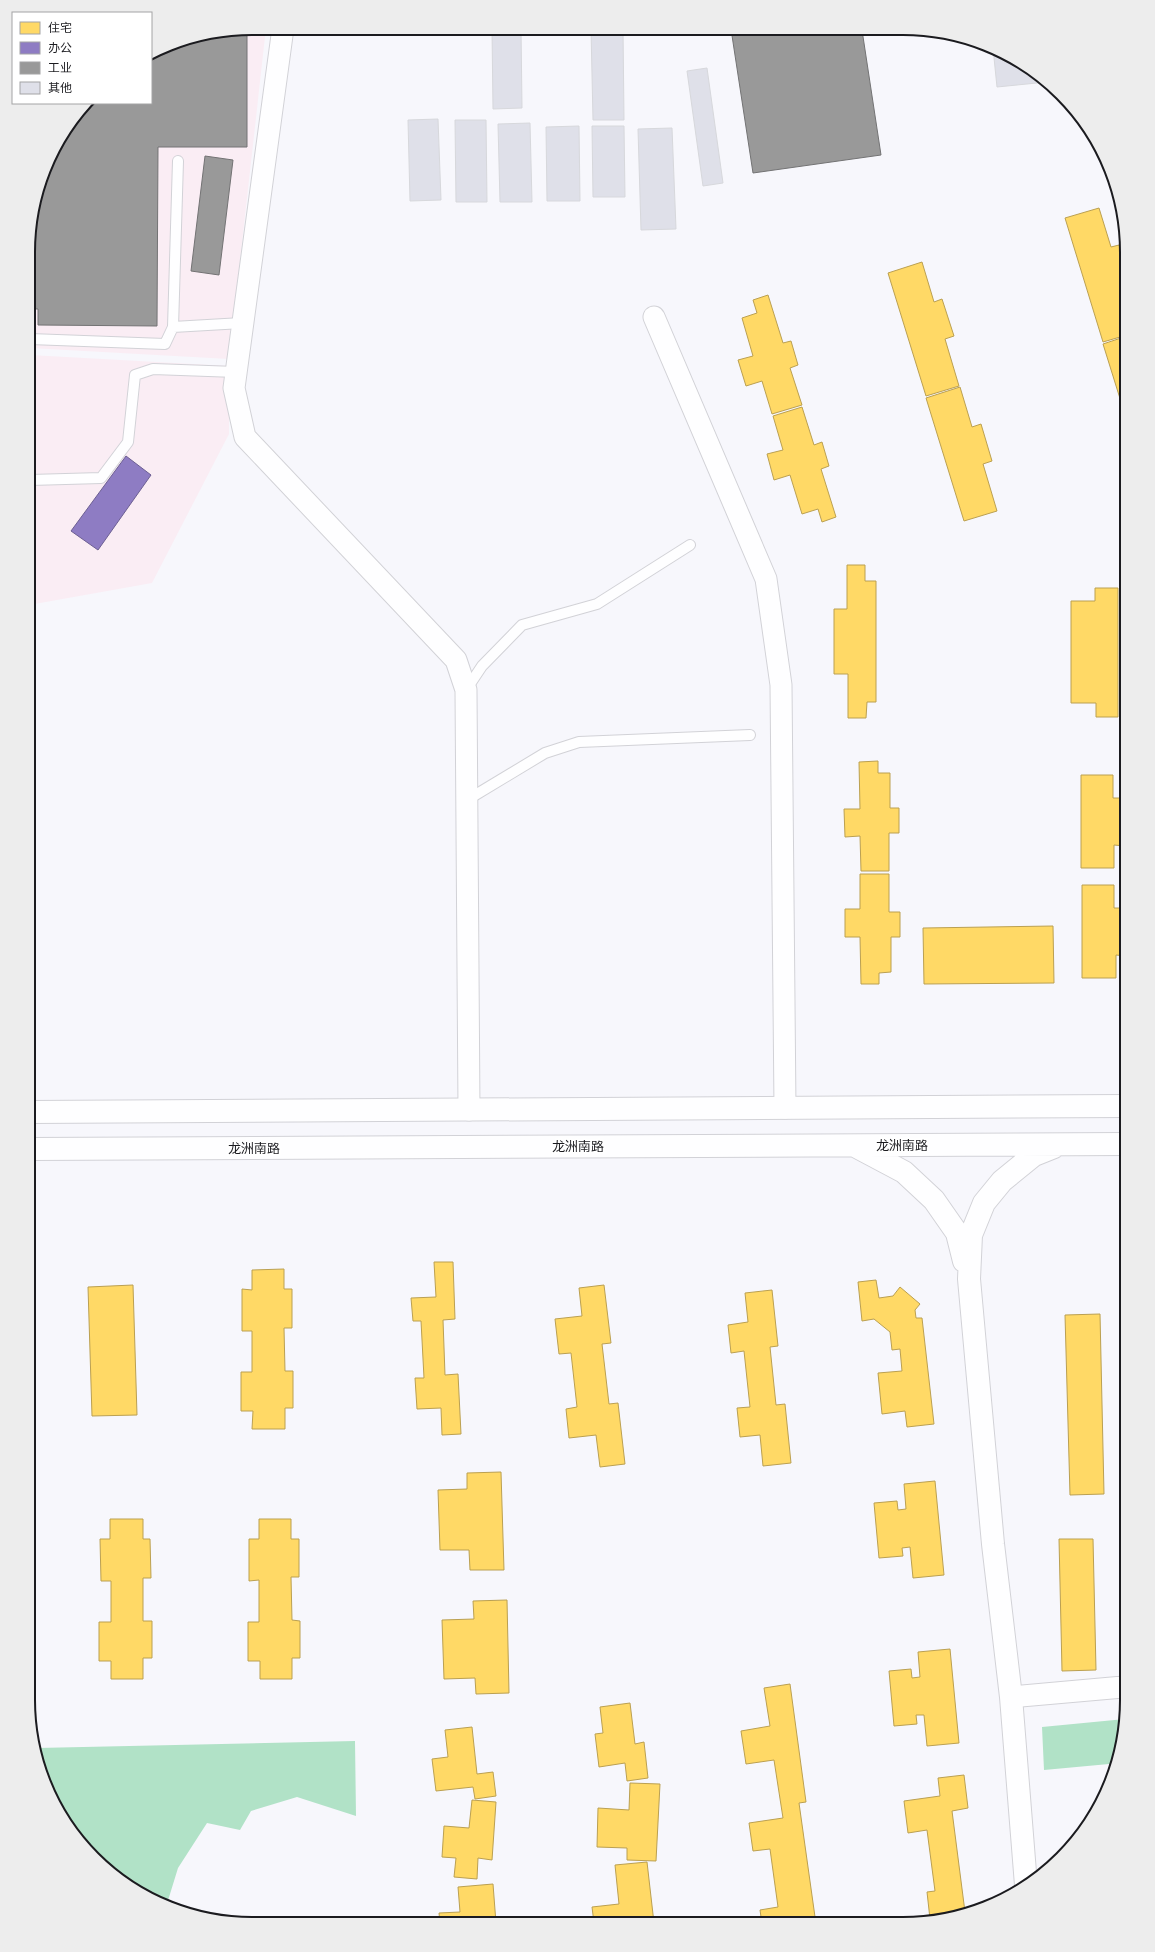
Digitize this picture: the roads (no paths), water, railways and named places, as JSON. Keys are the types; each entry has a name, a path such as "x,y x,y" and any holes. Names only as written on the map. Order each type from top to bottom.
{"main road":[{"path":"35,1112 1120,1106"},
{"path":"1026,1879 1011,1697 992,1536 969,1280 971,1235 984,1203 1002,1180 1034,1155 1062,1144"},
{"name":"龙洲南路","path":"35,1149 1120,1144"},
{"path":"852,1145 904,1172 934,1200 957,1233 969,1280"}],"street":[{"path":"282,35 234,388 246,437 456,660 466,690 469,1110"},
{"path":"654,318 766,579 781,685 785,1108"},
{"path":"1011,1697 1120,1687"}],"lane":[{"path":"35,339 164,344 173,327 178,161"},
{"path":"173,327 242,323"},
{"path":"35,480 101,478 128,442 135,375 153,369 236,372"},
{"path":"466,690 482,666 522,624 597,604 690,545"},
{"path":"467,800 545,753 579,742 750,735"}]}
